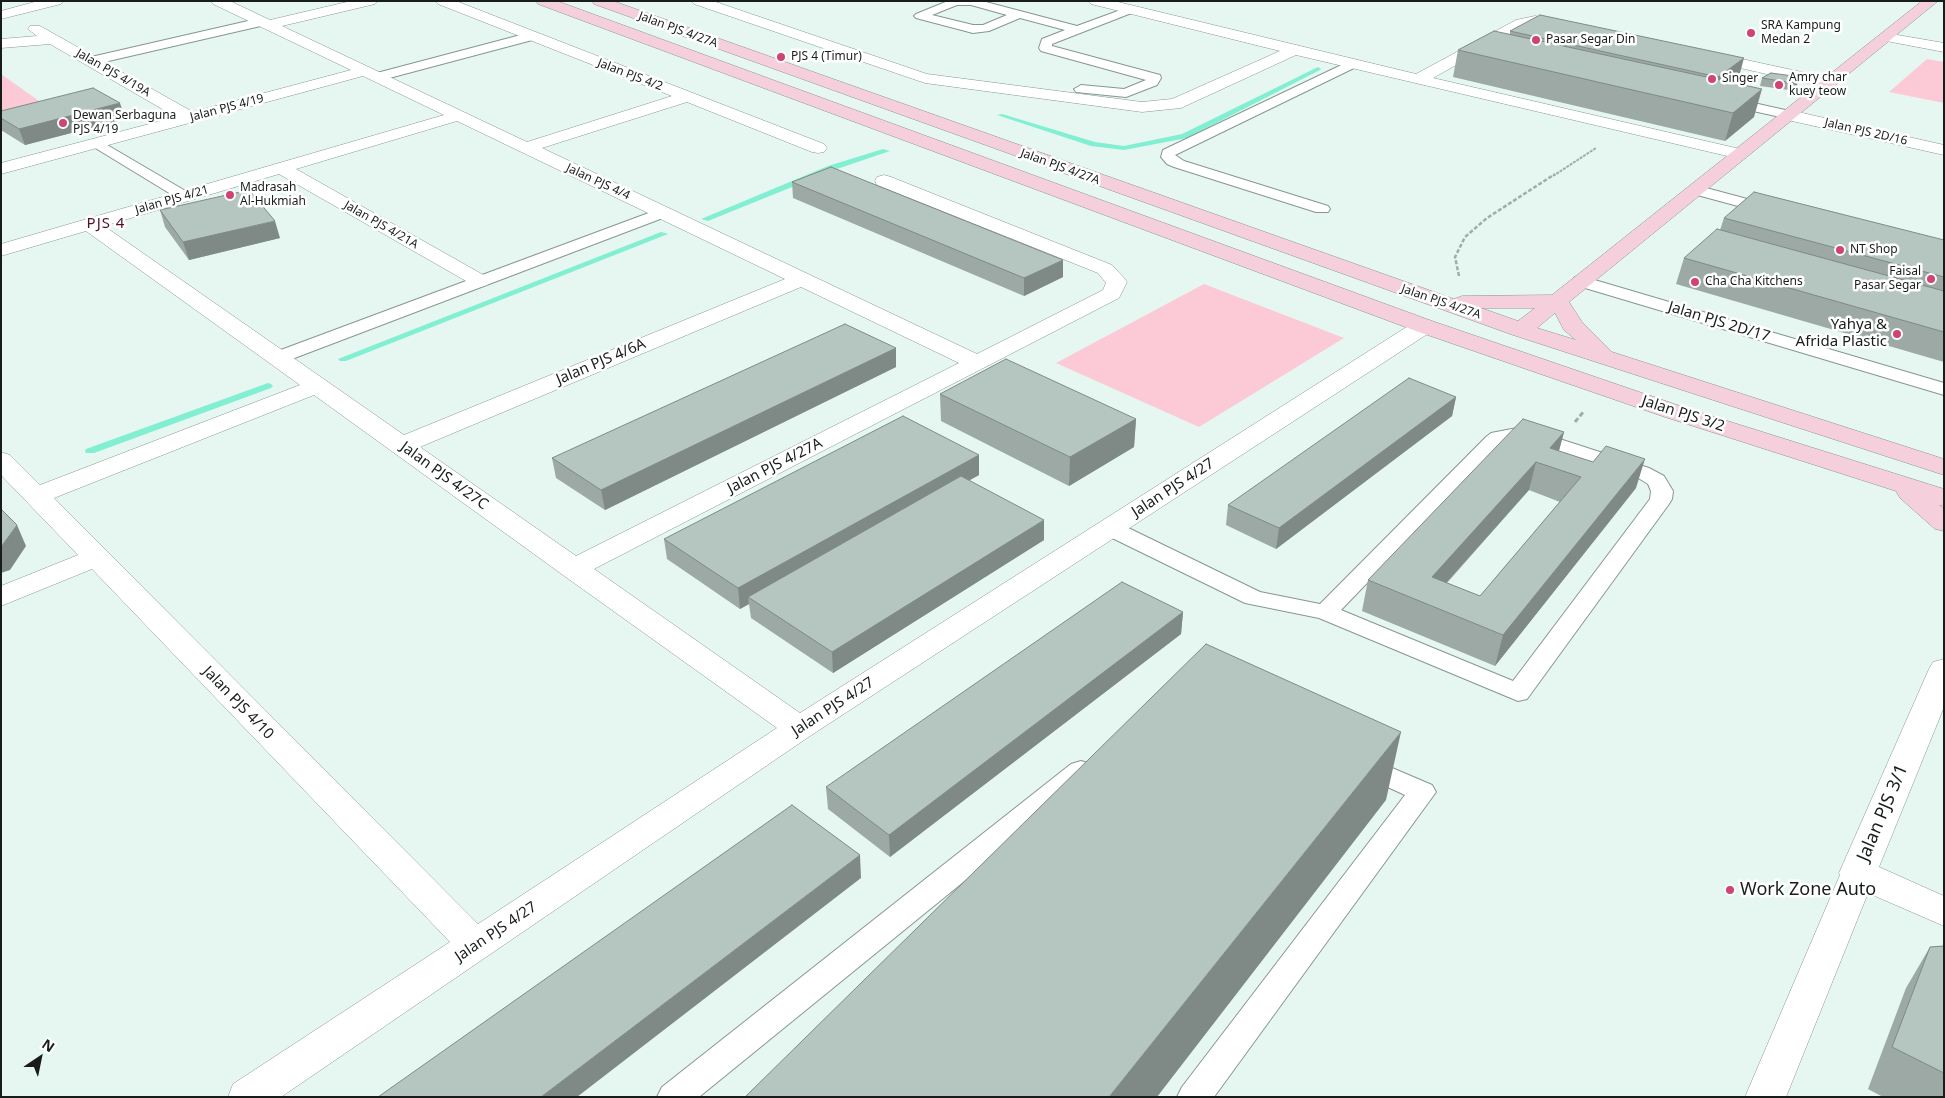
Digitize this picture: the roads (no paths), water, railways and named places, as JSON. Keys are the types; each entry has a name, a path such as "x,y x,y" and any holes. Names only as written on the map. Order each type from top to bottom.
{"main road":[{"name":"Jalan PJS 4/27A","path":"543,1 1424,326"},
{"name":"Jalan PJS 4/27A","path":"599,1 1521,330"},
{"path":"1521,330 1930,1"},
{"path":"761,82 791,81 796,77 792,71"},
{"path":"834,109 833,102 840,96 851,95 867,98"},
{"path":"1433,300 1464,302 1556,301"},
{"path":"1556,301 1567,314 1572,325 1610,359"},
{"name":"Jalan PJS 3/2","path":"1424,326 1603,387 1944,498"},
{"name":"Jalan PJS 3/2","path":"1521,330 1944,467"},
{"path":"1899,484 1944,522"}],"street":[{"path":"1,15 56,1"},
{"name":"Jalan PJS 4/4","path":"218,1 800,280 978,363"},
{"path":"264,23 370,1"},
{"name":"Jalan PJS 4/2","path":"443,1 818,148"},
{"path":"698,1 925,78 1142,106 1175,104 1294,50"},
{"path":"1096,1 1352,64 1740,154"},
{"path":"724,10 746,3"},
{"path":"1419,79 1521,23 1535,20 1583,30"},
{"name":"Jalan PJS 4/19A","path":"35,29 192,118"},
{"path":"1886,37 1944,48"},
{"path":"1,44 53,39"},
{"path":"1687,52 1829,83"},
{"name":"Jalan PJS 4/19","path":"1,169 192,118 372,74"},
{"path":"525,148 687,97"},
{"name":"Jalan PJS 2D/16","path":"1789,115 1944,150"},
{"name":"Jalan PJS 4/21","path":"1,250 458,116"},
{"name":"Jalan PJS 4/21A","path":"281,168 480,281"},
{"name":"Jalan PJS 4/27A","path":"572,569 1112,294 1117,282 1105,269 884,181"},
{"name":"Jalan PJS 4/27C","path":"89,224 402,445 572,569 800,728"},
{"name":"Jalan PJS 4/6A","path":"402,445 800,280"},
{"name":"Jalan PJS 4/27","path":"248,1097 800,728 1424,326"},
{"path":"36,496 317,386"},
{"name":"Jalan PJS 4/10","path":"1,460 476,945"},
{"path":"1,597 96,558"},
{"name":"Jalan PJS 3/1","path":"1769,1095 1857,873 1944,669"},
{"path":"1857,873 1944,912"}],"lane":[{"path":"1019,14 985,28 973,29 920,16 956,2 971,2 1019,14 1077,30"},
{"path":"1082,89 1126,92 1152,82 1155,78 1045,48 1046,42 1130,10"},
{"path":"91,60 264,23"},
{"path":"372,74 532,36"},
{"path":"1480,44 1500,48"},
{"path":"1322,208 1179,164 1168,157 1168,153 1352,64"},
{"path":"1712,97 1789,115"},
{"path":"98,143 184,196"},
{"path":"1695,190 1790,214"},
{"path":"277,358 662,213"},
{"name":"Jalan PJS 2D/17","path":"1581,281 1944,389"},
{"path":"1110,528 1254,598 1325,612 1518,693 1661,499 1661,485 1657,480 1642,472 1528,435 1517,434 1498,437 1325,612"},
{"path":"1194,1097 1422,792 1342,754"},
{"path":"674,1097 1098,757"}],"waterway":[{"path":"1000,115 1094,144 1124,148 1184,136 1318,69"},
{"path":"705,219 831,168 886,151"},
{"path":"343,359 664,234"},
{"path":"90,451 268,386"}],"place":[{"name":"SRA Kampung Medan 2","path":"1751,33"},
{"name":"Pasar Segar Din","path":"1536,40"},
{"name":"PJS 4 (Timur)","path":"781,57"},
{"name":"Singer","path":"1712,79"},
{"name":"Amry char kuey teow","path":"1779,85"},
{"name":"Dewan Serbaguna PJS 4/19","path":"63,123"},
{"name":"Madrasah Al-Hukmiah","path":"230,195"},
{"name":"NT Shop","path":"1840,250"},
{"name":"Faisal Pasar Segar","path":"1931,279"},
{"name":"Cha Cha Kitchens","path":"1695,282"},
{"name":"Yahya & Afrida Plastic","path":"1897,334"},
{"name":"Work Zone Auto","path":"1730,890"}],"district":[{"name":"PJS 4","path":"106,224"}]}
